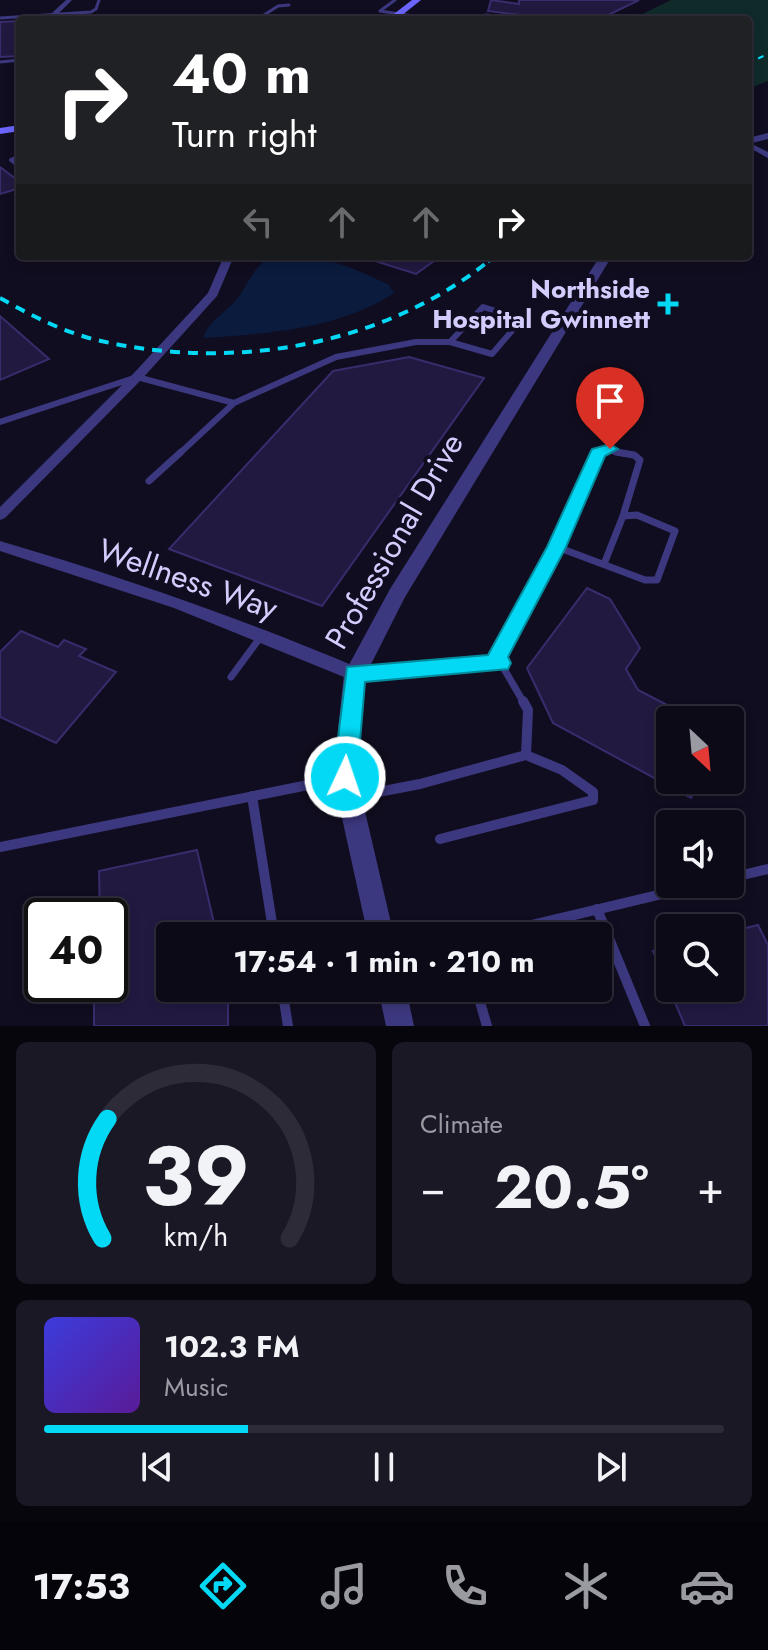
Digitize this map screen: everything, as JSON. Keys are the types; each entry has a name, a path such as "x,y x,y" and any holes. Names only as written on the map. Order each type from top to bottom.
{"main road":[{"path":"396,16 420,4"}],"street":[{"path":"56,16 69,0"},
{"path":"0,515 137,377 213,294 227,260"},
{"name":"Professional Drive","path":"378,922 347,787 355,674 397,594 604,260"},
{"name":"Wellness Way","path":"0,546 105,578 263,634 355,674"},
{"path":"395,1002 400,1026"}],"lane":[{"path":"61,16 95,10 99,0"},
{"path":"392,16 380,11 395,0"},
{"path":"263,16 278,6 289,5"},
{"path":"149,481 234,403 336,357 416,342 450,342 492,354 522,319 483,307 450,342"},
{"path":"0,422 137,377 234,403"},
{"path":"526,755 528,710 497,657 557,547 598,453 603,449 634,455 640,460 604,564"},
{"path":"557,547 645,580 657,580 675,531 637,515 623,516"},
{"path":"231,677 263,634"},
{"path":"355,674 501,663"},
{"path":"0,847 252,796 420,784 526,755 547,761 593,792 593,800 440,839"},
{"path":"252,796 272,922"},
{"path":"744,875 767,870"},
{"path":"544,922 656,895"},
{"path":"597,909 645,1026"},
{"path":"284,1002 288,1026"},
{"path":"480,1002 487,1026"}],"green space":[{"path":"671,0 768,0 768,81 752,87 752,16 638,16"}],"water":[{"path":"267,260 323,260 359,271 389,285 394,293 350,315 302,328 203,338 213,322 237,299 256,269"}],"building":[{"path":"491,0 519,4 519,0 639,0 606,16 529,16 488,11"},
{"path":"16,21 16,56 0,57 0,22"},
{"path":"0,167 16,179 16,189 0,194"},
{"path":"372,260 435,260 416,274"},
{"path":"0,316 49,359 0,380"},
{"path":"409,357 484,378 322,606 169,549 333,371"},
{"path":"587,588 610,599 640,648 626,669 638,690 669,706 656,706 656,779 553,723 527,668"},
{"path":"21,631 58,647 64,640 86,649 79,656 116,672 56,743 0,717 0,652"},
{"path":"197,850 214,922 156,922 156,1002 228,1002 228,1026 94,1026 94,1002 128,1002 128,898 100,898 99,871"},
{"path":"758,925 768,945 768,1026 685,1026 675,1002 744,1002 744,928"}],"railway":[{"path":"752,61 768,54"},
{"path":"0,298 49,323 101,341 152,350 203,353 255,351 306,344 355,331 403,313 448,289 490,260"}],"place":[{"name":"Northside Hospital Gwinnett","path":"668,304"}],"route":[{"path":"345,777 346,741 355,674 501,663 497,657 557,547 598,453 610,449"}]}
